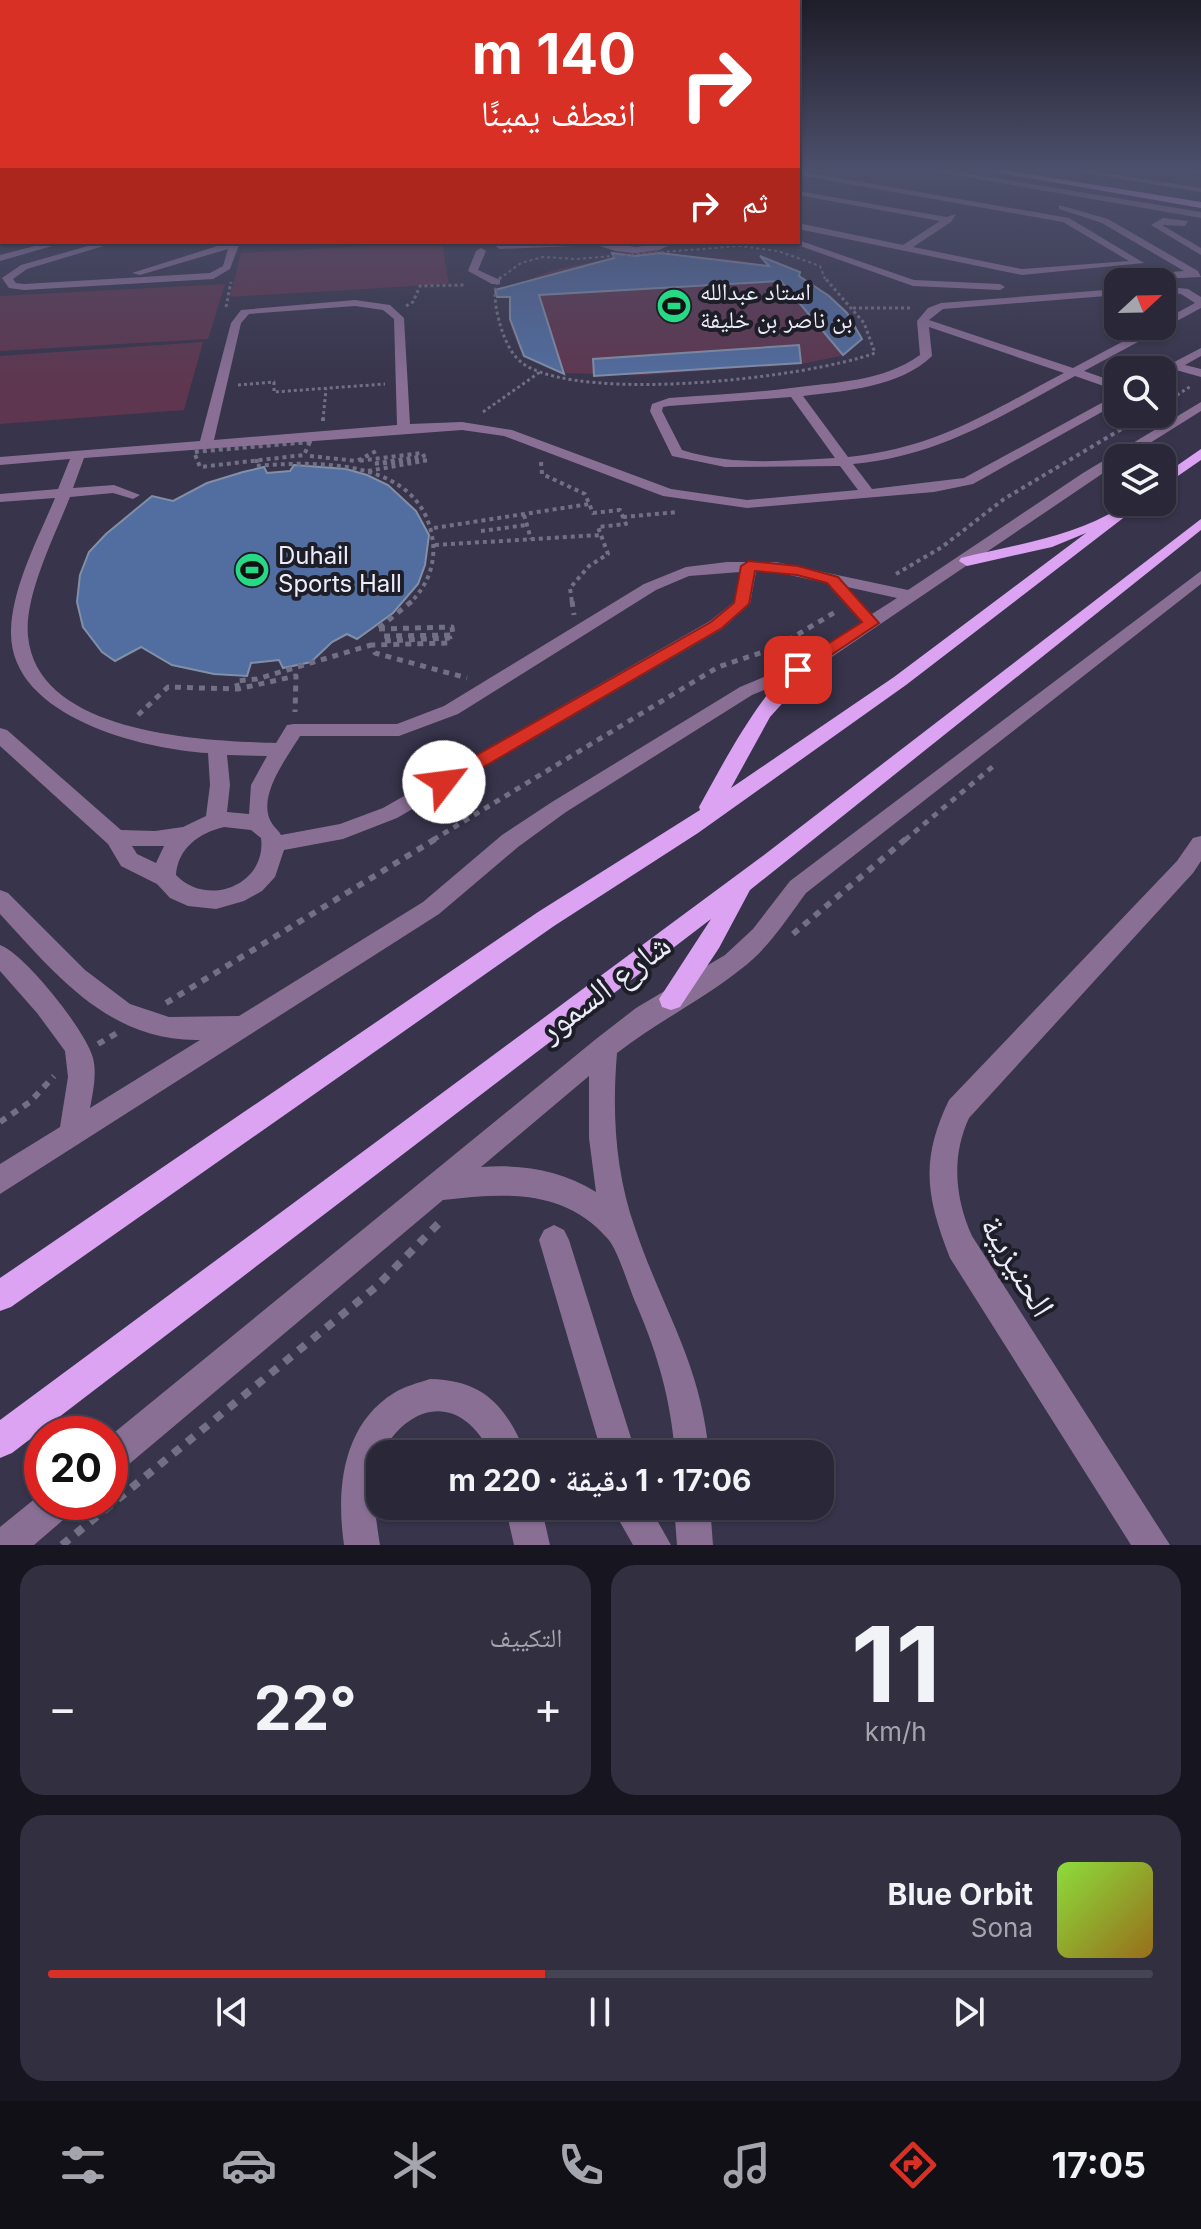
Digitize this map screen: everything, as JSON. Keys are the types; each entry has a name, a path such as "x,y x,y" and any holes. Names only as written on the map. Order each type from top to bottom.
{"main road":[{"path":"1176,472 1201,453"},
{"path":"967,561 1047,544 1087,525 1117,517"},
{"path":"0,1296 546,919 691,827 900,681 1117,517"},
{"name":"شارع السمور","path":"0,1441 746,880 1201,523"},
{"path":"691,827 723,787 748,735 770,699 808,665"},
{"path":"671,999 711,941 746,880"}],"street":[{"path":"867,240 1029,272 1139,263 1101,240"},
{"path":"905,248 917,240"},
{"path":"1137,240 1198,275"},
{"path":"0,258 53,244"},
{"path":"104,244 24,267 7,278 13,286 24,287 198,278 221,272 227,267 234,244"},
{"path":"102,283 231,244"},
{"path":"496,244 480,247 473,268 481,277 496,282"},
{"path":"603,244 611,248 633,249 661,244"},
{"path":"800,244 913,283 955,287 1014,286"},
{"path":"1154,249 1197,250"},
{"path":"1176,276 1198,275"},
{"path":"1104,293 955,303 925,317 921,330 929,344 926,356 910,370 868,382 669,402 658,404 656,411 675,450 684,456 736,465 841,459 922,449 1201,303 1190,294 1176,292"},
{"path":"206,444 236,323 245,312 267,308 355,303 392,309 399,318 404,428"},
{"path":"925,317 1104,382"},
{"path":"1176,366 1201,351"},
{"path":"1179,364 1201,373"},
{"path":"793,391 868,494"},
{"path":"0,461 322,434 462,426 507,433 653,488 700,500 747,504 868,494 968,481 1104,406"},
{"path":"0,1180 431,908 510,841 559,807 746,691 808,665 967,561 1088,476 1201,406"},
{"path":"79,454 23,604 19,634 28,669 82,716 120,732 148,740 217,748 282,750"},
{"path":"0,498 114,489 133,495"},
{"path":"0,735 116,838 129,860 165,878 181,896 212,901 229,897 259,880 274,856 260,789 272,762 294,730 399,730 451,710 666,579 707,568 749,566 798,570 870,590 912,596"},
{"path":"116,838 155,839 187,834 216,821 246,820 268,835 343,831 390,813 716,625 742,604 749,566"},
{"name":"شارع السمور","path":"128,1443 605,1047 671,999 733,962 761,936 798,887 1201,576"},
{"path":"832,580 871,623"},
{"path":"216,821 220,785 217,748"},
{"path":"165,878 169,853 187,834"},
{"name":"الحنيزيبة","path":"1152,1545 961,1247 950,1221 940,1170 946,1137 959,1109 1185,867 1201,844"},
{"path":"0,899 89,988 138,1020 168,1028 243,1027"},
{"path":"0,955 50,1009 80,1055 81,1076 72,1134"},
{"path":"605,1047 600,1142 622,1232 687,1394 691,1440"},
{"path":"437,1187 524,1178 546,1182 586,1200 622,1232"},
{"path":"554,1240 618,1440"},
{"path":"372,1440 385,1422 404,1405 425,1396 447,1393 467,1398 486,1411 500,1429 504,1440"},
{"path":"362,1545 356,1497 366,1453"},
{"path":"6,1545 36,1520"},
{"path":"526,1520 532,1545"},
{"path":"638,1520 653,1545"},
{"path":"693,1520 695,1545"}],"path":[{"path":"753,247 812,261 823,270 824,279 853,308 874,339 875,353 832,368 644,383 579,380 540,372 514,357 502,333 496,282 514,264 556,256 576,259 753,247"},
{"path":"221,272 232,276 226,309 245,312"},
{"path":"392,309 411,304 420,286 462,286 481,277"},
{"path":"853,308 898,307 925,317"},
{"path":"462,426 540,372"},
{"path":"1176,394 1201,373"},
{"path":"221,386 274,382 274,392 402,383"},
{"path":"322,434 326,389"},
{"path":"357,461 401,438 404,428"},
{"path":"870,590 942,547 1004,499 1123,428"},
{"path":"548,447 541,462 542,474 580,490 593,513 620,510 626,524 598,527 608,554 577,576 570,588 576,633"},
{"path":"200,467 257,459 256,466 318,463 367,471 429,460 373,464 424,456 422,453 357,461 304,455"},
{"path":"238,689 236,681 267,676 371,645 449,643 450,638 384,641 384,636 453,635 452,627 379,629 425,585 435,545 434,528 410,497 367,471"},
{"path":"623,517 693,511 700,500"},
{"path":"434,528 589,504"},
{"path":"524,515 531,539"},
{"path":"481,531 527,525"},
{"path":"435,545 601,535"},
{"path":"0,1122 30,1102 61,1069 80,1055 718,667 775,648 853,601"},
{"path":"371,645 375,653 470,679 485,689"},
{"path":"120,732 168,687 238,689 296,676 294,730"}],"shaded area":[{"path":"442,244 449,284 230,297 241,253"},
{"name":"استاد عبدالله بن ناصر بن خليفة","path":"658,250 662,256 749,262 801,279 823,293 844,313 862,339 840,356 806,363 644,375 560,373 523,356 511,327 509,310 511,296 518,287 542,274 614,259 612,253"},
{"path":"225,284 208,339 0,351 0,296"},
{"path":"203,342 184,410 0,424 0,356"}],"building":[{"path":"612,253 635,256 660,253 769,266 760,256 800,272 799,276 829,296 847,313 862,339 843,355 781,281 539,295 564,374 524,356 510,319 510,297 497,297 495,290 614,258"},
{"path":"799,345 801,363 594,376 593,359"},
{"name":"Duhail Sports Hall","path":"294,465 346,469 367,475 388,485 416,511 429,535 425,565 418,584 393,613 357,639 347,634 332,642 311,662 283,668 279,660 251,663 247,676 214,674 172,665 141,647 115,661 102,652 83,627 77,602 80,575 89,552 106,534 152,496 173,501 207,483 243,472 264,467 267,473 290,471"}],"place":[{"name":"استاد عبدالله بن ناصر بن خليفة","path":"674,306"},
{"name":"Duhail Sports Hall","path":"252,570"}],"route":[{"path":"444,782 716,625 742,604 749,566 798,570 832,580 871,623 798,670"}]}
